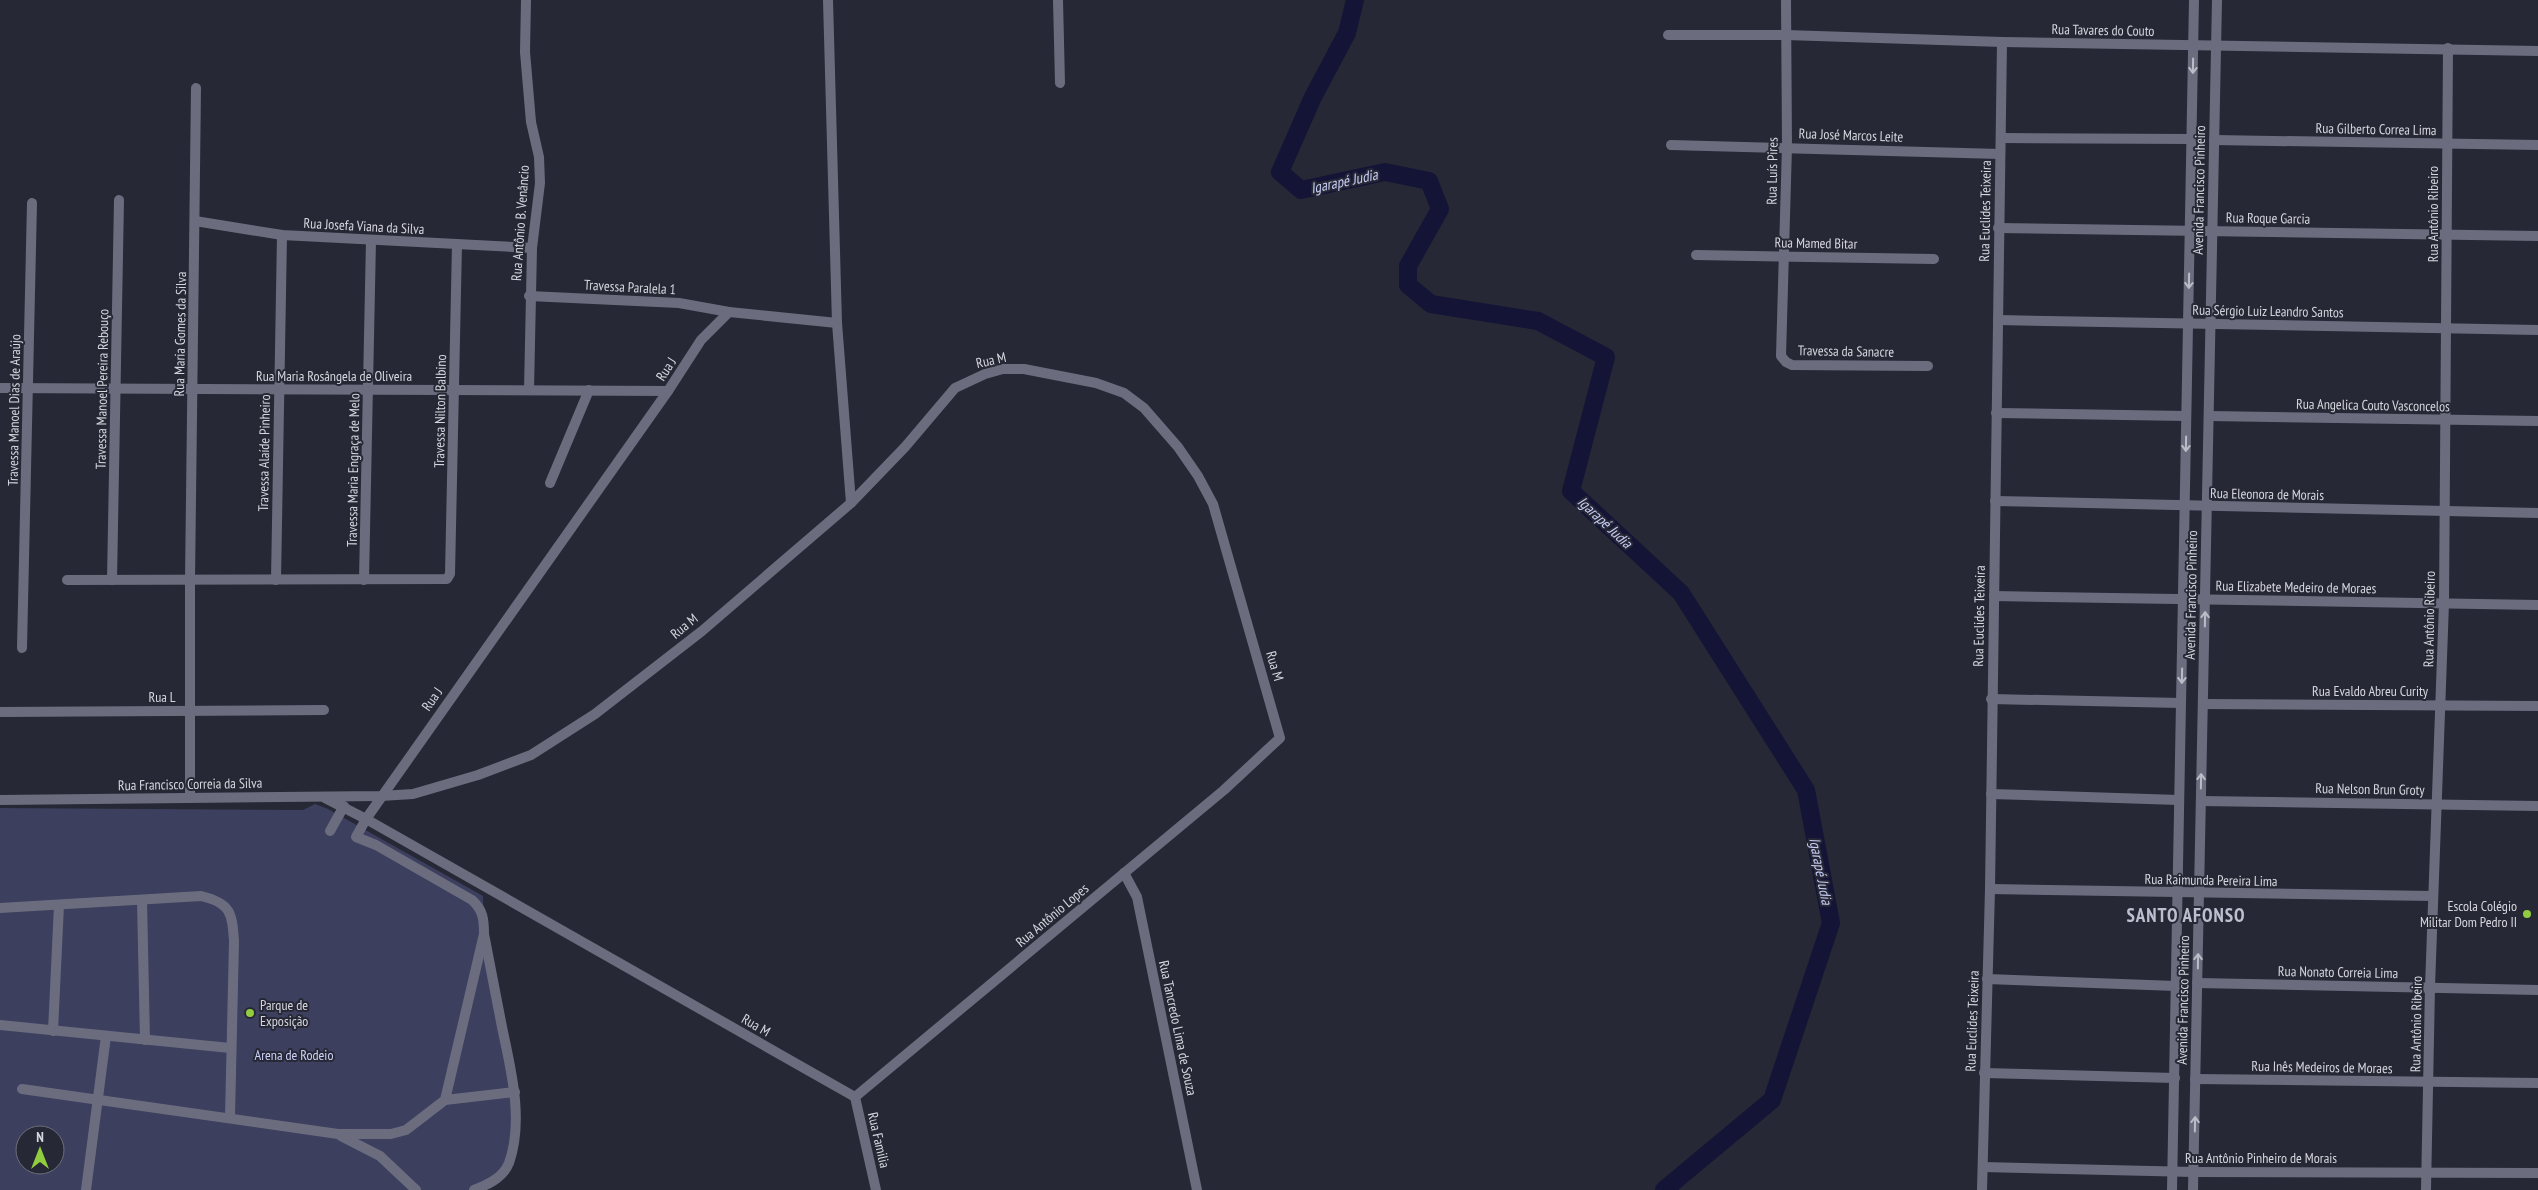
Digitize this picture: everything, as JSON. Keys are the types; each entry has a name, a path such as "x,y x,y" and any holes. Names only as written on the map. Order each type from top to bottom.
{"street":[{"name":"Rua Antônio B. Venâncio","path":"526,0 526,62 531,122 539,157 540,183 532,248 529,296 529,390"},
{"path":"828,0 836,323 851,503"},
{"path":"1058,0 1060,83"},
{"name":"Rua Luís Pires","path":"1781,343 1786,146 1786,0"},
{"name":"Avenida Francisco Pinheiro","path":"2172,1190 2194,0"},
{"name":"Avenida Francisco Pinheiro","path":"2193,1190 2217,0"},
{"name":"Rua Tavares do Couto","path":"1668,35 1786,35 2002,42 2538,51"},
{"name":"Rua Euclides Teixeira","path":"1982,1190 1990,889 1991,699 2002,42"},
{"name":"Rua Antônio Ribeiro","path":"2426,1190 2435,804 2444,603 2448,48"},
{"name":"Rua Maria Gomes da Silva","path":"190,798 190,580 196,221 196,88"},
{"path":"2000,138 2191,139"},
{"name":"Rua Gilberto Correa Lima","path":"2214,140 2538,145"},
{"name":"Rua José Marcos Leite","path":"1671,145 1786,146 2000,154"},
{"name":"Travessa Manoel Pereira Rebouço","path":"112,580 119,200"},
{"name":"Travessa Manoel Dias de Araújo","path":"22,648 32,203"},
{"name":"Rua Josefa Viana da Silva","path":"196,221 282,235 532,248"},
{"name":"Rua Roque Garcia","path":"1998,228 2538,236"},
{"name":"Travessa Alaíde Pinheiro","path":"276,580 282,235"},
{"name":"Travessa Maria Engraça de Melo","path":"364,580 371,240"},
{"name":"Travessa Nilton Balbino","path":"364,580 447,579 450,574 457,244"},
{"name":"Rua Mamed Bitar","path":"1696,255 1934,260"},
{"name":"Travessa Paralela 1","path":"529,296 679,303 729,312"},
{"path":"729,312 836,323"},
{"name":"Rua J","path":"381,796 668,391 701,340 729,312"},
{"name":"Rua Sérgio Luiz Leandro Santos","path":"1998,320 2538,330"},
{"name":"Travessa da Sanacre","path":"1781,343 1781,356 1789,364 1928,366"},
{"name":"Rua M","path":"381,796 414,794 438,788 531,755 595,714 702,630 851,503 905,447 955,388 969,380 1003,369 1024,369 1096,384 1124,393 1144,408 1178,447 1198,476 1213,504 1280,738 1266,753"},
{"name":"Rua Maria Rosângela de Oliveira","path":"0,388 668,391"},
{"path":"550,483 589,390"},
{"path":"1996,413 2186,416"},
{"name":"Rua Angelica Couto Vasconcelos","path":"2209,416 2538,421"},
{"name":"Rua Eleonora de Morais","path":"1995,501 2538,513"},
{"path":"67,580 364,580"},
{"name":"Rua Elizabete Medeiro de Moraes","path":"1994,596 2538,605"},
{"path":"1991,699 2181,704"},
{"name":"Rua Evaldo Abreu Curity","path":"2203,704 2538,706"},
{"name":"Rua L","path":"0,712 324,710"},
{"name":"Rua Antônio Lopes","path":"855,1097 1266,753"},
{"path":"1990,794 2179,800"},
{"path":"381,796 356,837 376,845 472,900 480,907 484,917 484,934 515,1092 514,1138 508,1164 501,1175 492,1182 474,1190"},
{"name":"Rua Francisco Correia da Silva","path":"0,800 381,796"},
{"path":"323,797 344,806 330,831"},
{"name":"Rua Nelson Brun Groty","path":"2201,801 2538,806"},
{"name":"Rua M","path":"344,806 855,1097"},
{"name":"Rua Tancredo Lima de Souza","path":"1124,873 1137,897 1197,1190"},
{"name":"Rua Raimunda Pereira Lima","path":"1990,889 2199,894 2433,896"},
{"path":"0,908 201,896 218,900 227,908 233,920 234,941 230,1048 230,1117"},
{"path":"142,900 145,1040"},
{"path":"53,1030 59,905"},
{"path":"445,1100 484,934"},
{"path":"1988,978 2176,986"},
{"name":"Rua Nonato Correia Lima","path":"2197,983 2538,990"},
{"path":"0,1025 230,1048"},
{"path":"86,1190 106,1036"},
{"path":"1984,1073 2174,1078"},
{"name":"Rua Inês Medeiros de Moraes","path":"2196,1079 2538,1083"},
{"path":"22,1089 230,1117 338,1134 391,1134 406,1130 445,1100 515,1092"},
{"name":"Rua Familia","path":"855,1097 876,1190"},
{"path":"338,1134 380,1156 416,1190"},
{"name":"Rua Antônio Pinheiro de Morais","path":"1983,1167 2194,1172 2538,1173"}],"green space":[{"name":"Parque de Exposição","path":"315,804 328,809 483,896 484,934 515,1092 508,1164 474,1190 0,1190 0,808 303,810"}],"waterway":[{"name":"Igarapé Judia","path":"1355,0 1347,33 1313,97 1280,172 1301,190 1385,172 1429,181 1440,209 1408,266 1408,285 1431,304 1538,321 1606,357 1571,491 1681,593 1806,790 1831,923 1772,1100 1664,1190"}],"place":[{"name":"Escola Colégio Militar Dom Pedro II","path":"2527,914"},
{"name":"Parque de Exposição","path":"250,1013"}],"district":[{"name":"SANTO AFONSO","path":"2186,915"}],"park label":[{"name":"Arena de Rodeio","path":"294,1055"}]}
